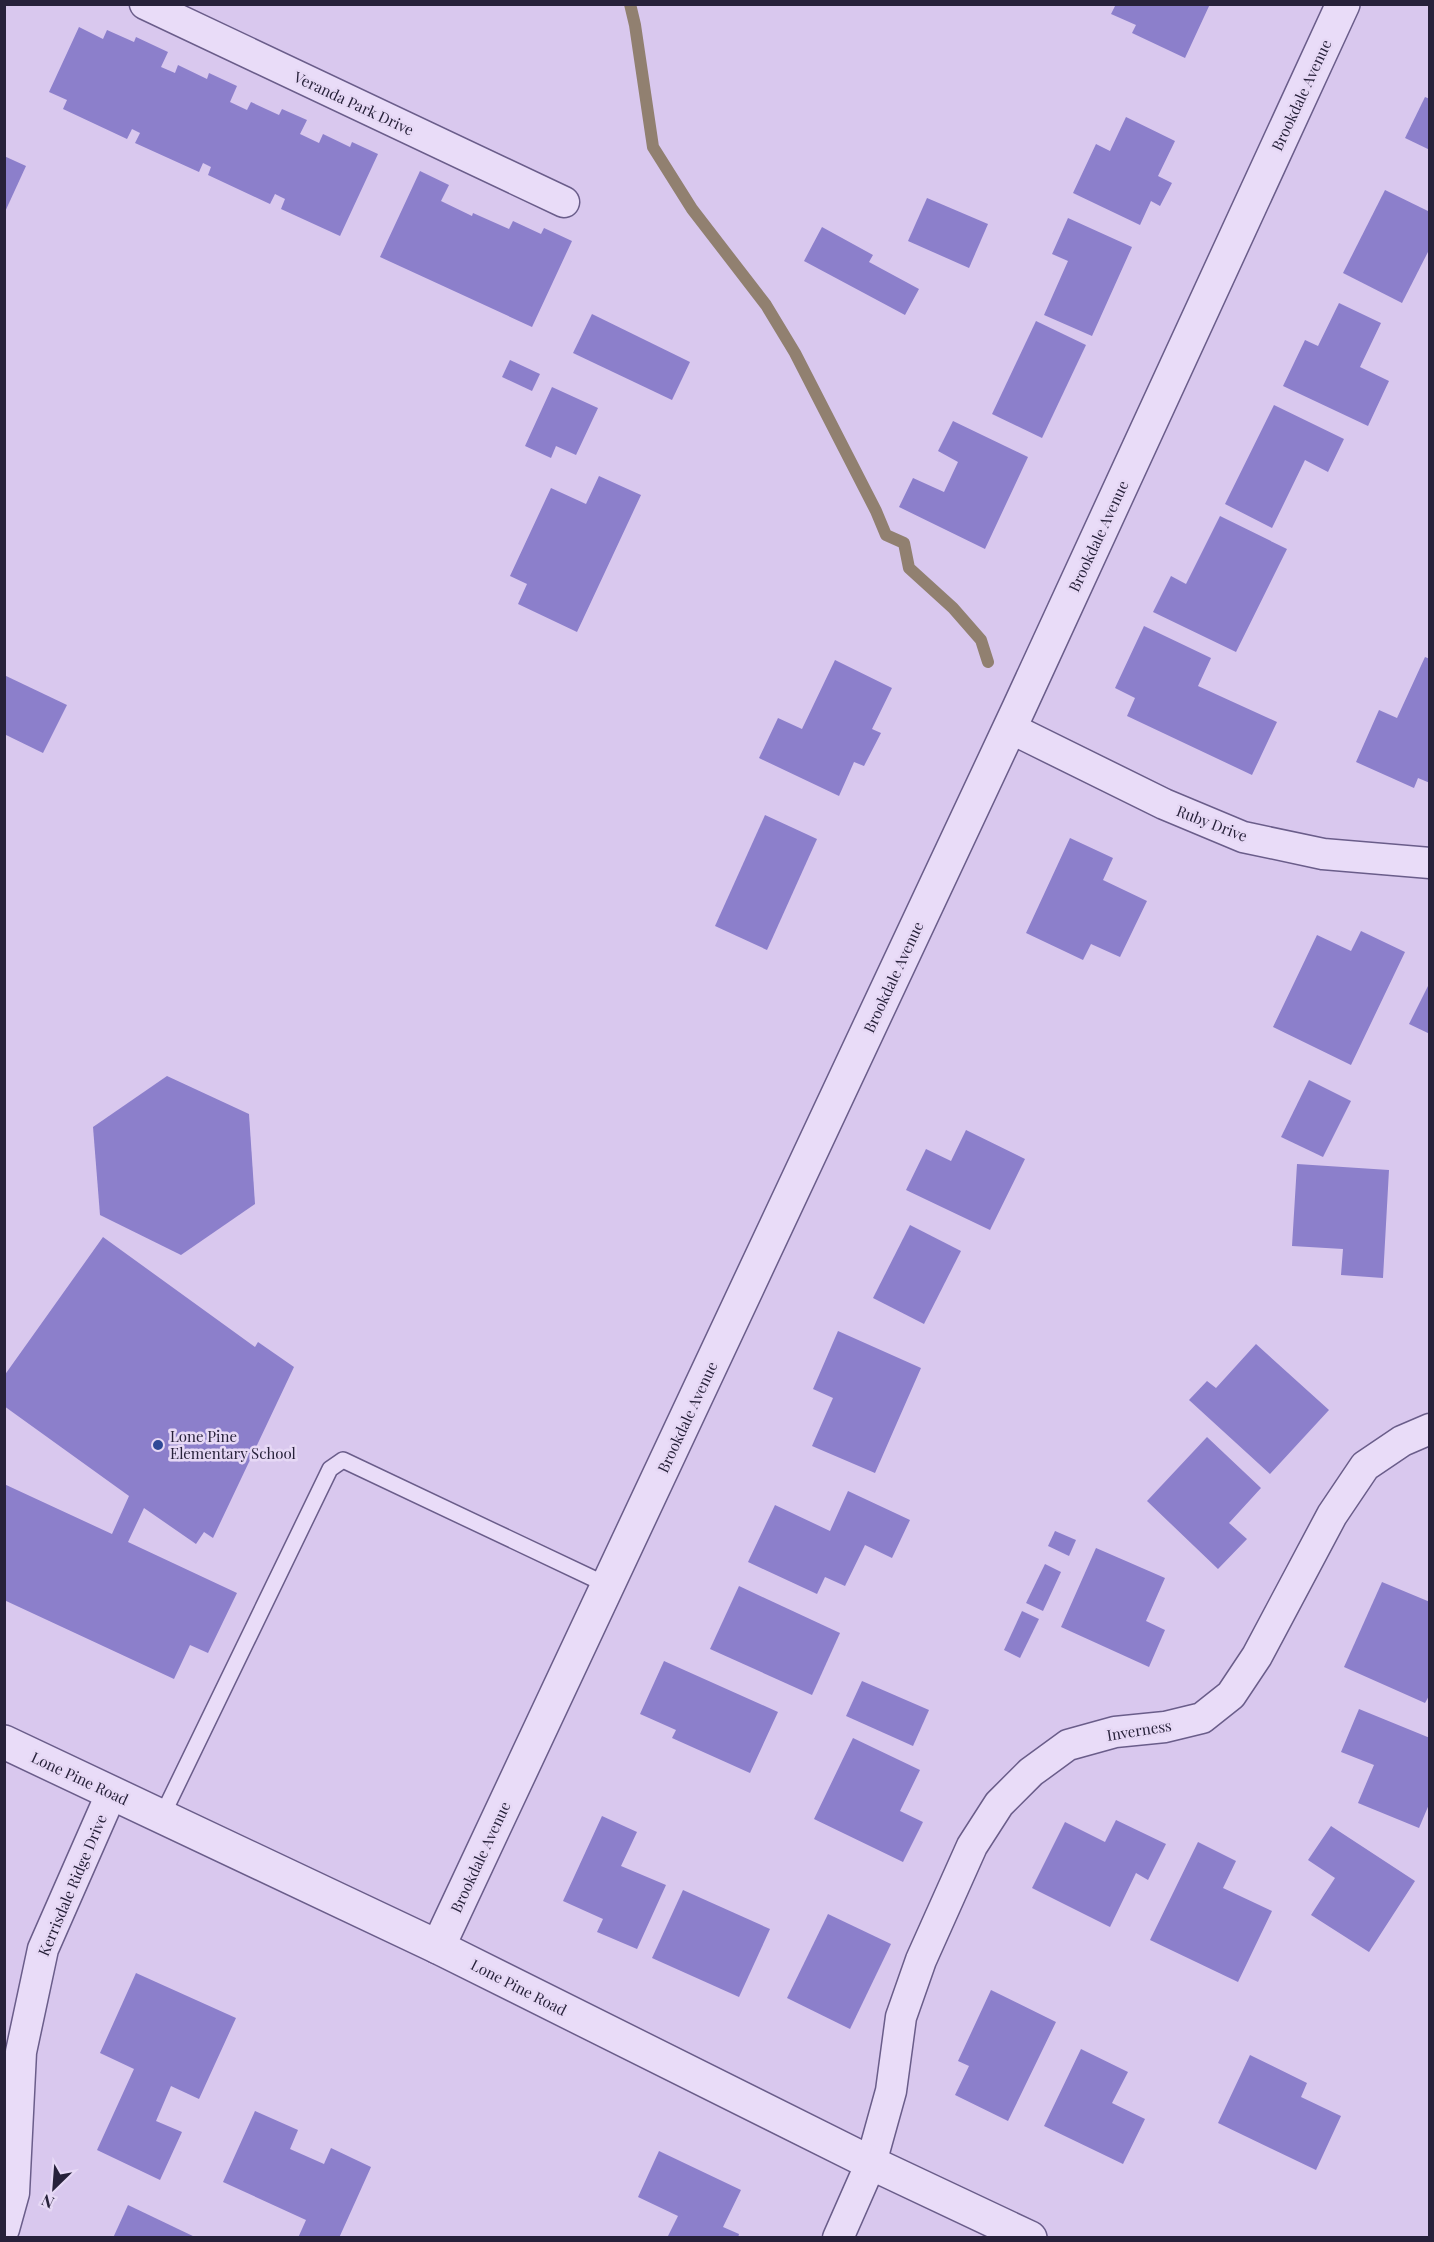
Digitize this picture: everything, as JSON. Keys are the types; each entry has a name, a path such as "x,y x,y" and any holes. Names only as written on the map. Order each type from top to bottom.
{"street":[{"name":"Veranda Park Drive","path":"145,4 564,202"},
{"name":"Brookdale Avenue","path":"438,1947 1010,728 1343,4"},
{"name":"Ruby Drive","path":"1010,728 1164,804 1243,837 1323,854 1430,863"},
{"name":"Inverness","path":"838,2238 872,2163 891,2091 901,2016 921,1959 972,1846 999,1804 1031,1772 1068,1745 1115,1732 1165,1727 1202,1718 1231,1695 1257,1656 1332,1515 1365,1466 1402,1441 1430,1430"},
{"name":"Lone Pine Road","path":"4,1742 438,1947 872,2163 1030,2238"},
{"name":"Kerrisdale Ridge Drive","path":"4,2229 14,2193 21,2052 43,1949 112,1792"}],"lane":[{"path":"162,1816 330,1469 337,1462 343,1460 608,1585"}],"building":[{"path":"1116,4 1210,4 1185,58 1132,33 1136,25 1111,14"},
{"path":"79,27 103,39 107,30 134,42 136,37 168,52 161,67 175,73 178,65 207,79 209,73 237,86 230,102 247,110 251,102 279,115 282,109 307,120 300,134 319,143 323,134 350,147 352,142 378,154 340,236 281,209 285,199 275,194 270,204 208,175 211,167 203,163 199,172 135,143 140,133 132,129 127,139 63,109 67,100 49,92"},
{"path":"1425,97 1430,99 1430,150 1405,138"},
{"path":"1126,117 1175,141 1158,176 1172,183 1160,206 1151,201 1140,225 1073,193 1096,144 1110,151"},
{"path":"4,156 26,166 4,214"},
{"path":"420,171 449,185 441,201 472,216 473,213 509,229 513,221 541,234 544,228 572,241 532,327 380,257"},
{"path":"1385,190 1430,212 1430,248 1402,303 1343,273"},
{"path":"927,198 988,224 969,268 908,241"},
{"path":"1068,218 1132,247 1092,336 1044,315 1068,261 1052,254"},
{"path":"822,227 873,255 869,262 919,289 905,315 804,261"},
{"path":"1339,303 1381,323 1360,367 1389,381 1368,426 1283,386 1305,340 1318,346"},
{"path":"592,314 690,362 672,400 573,353"},
{"path":"1036,321 1086,345 1042,438 992,414"},
{"path":"510,360 540,374 532,391 502,377"},
{"path":"552,387 598,408 576,455 556,446 551,458 525,446"},
{"path":"1274,405 1344,439 1328,472 1305,460 1272,528 1225,504"},
{"path":"953,421 1028,457 985,549 899,507 913,478 944,492 958,462 938,451"},
{"path":"599,476 641,495 577,632 518,604 527,584 510,576 551,488 586,504"},
{"path":"1220,516 1287,549 1236,652 1153,612 1171,576 1186,584"},
{"path":"1144,626 1211,658 1198,686 1277,722 1252,775 1127,716 1135,698 1115,688"},
{"path":"1425,657 1430,659 1430,783 1418,778 1414,788 1356,762 1379,710 1397,718"},
{"path":"835,660 892,688 872,729 881,733 864,766 854,762 839,796 759,758 778,718 802,729"},
{"path":"4,675 67,705 43,753 4,734"},
{"path":"765,815 817,839 767,950 715,926"},
{"path":"1070,838 1113,858 1103,880 1147,901 1120,957 1091,944 1083,960 1026,933"},
{"path":"1361,931 1405,952 1351,1065 1273,1027 1317,935 1351,951"},
{"path":"1430,982 1430,1034 1409,1024"},
{"path":"167,1076 249,1114 255,1204 181,1255 100,1215 93,1127"},
{"path":"1309,1080 1351,1101 1323,1157 1281,1137"},
{"path":"966,1130 1025,1159 990,1230 906,1190 926,1149 951,1161"},
{"path":"1297,1164 1389,1170 1383,1278 1341,1275 1343,1249 1292,1246"},
{"path":"910,1225 961,1251 924,1324 873,1298"},
{"name":"Lone Pine Elementary School","path":"103,1237 255,1347 258,1342 294,1367 213,1538 204,1532 196,1544 144,1508 128,1542 237,1593 208,1653 190,1645 174,1679 4,1600 4,1484 112,1534 129,1496 4,1406 4,1376"},
{"path":"838,1331 921,1368 875,1473 812,1446 833,1398 813,1389"},
{"path":"1256,1344 1329,1410 1270,1474 1189,1400 1207,1381 1216,1388"},
{"path":"1207,1437 1261,1488 1229,1523 1247,1539 1218,1569 1147,1501"},
{"path":"848,1491 910,1520 892,1558 865,1545 845,1586 825,1577 817,1594 748,1562 775,1505 830,1531"},
{"path":"1055,1531 1076,1540 1069,1556 1048,1546"},
{"path":"1096,1548 1165,1578 1146,1621 1165,1630 1149,1667 1061,1627"},
{"path":"1045,1564 1061,1572 1043,1611 1026,1603"},
{"path":"1382,1582 1430,1602 1430,1694 1425,1703 1344,1667"},
{"path":"739,1586 840,1633 812,1695 710,1649"},
{"path":"1022,1611 1039,1619 1020,1658 1004,1650"},
{"path":"664,1661 778,1712 750,1773 672,1738 676,1730 640,1714"},
{"path":"862,1681 929,1710 913,1746 846,1716"},
{"path":"1359,1709 1430,1738 1430,1802 1419,1828 1358,1803 1374,1765 1341,1752"},
{"path":"853,1738 920,1770 900,1811 923,1822 903,1862 814,1819"},
{"path":"602,1816 637,1832 621,1866 666,1885 637,1949 597,1932 603,1919 563,1901"},
{"path":"1116,1820 1166,1844 1148,1880 1136,1873 1110,1927 1032,1888 1065,1822 1105,1842"},
{"path":"1331,1826 1415,1881 1369,1952 1311,1915 1335,1878 1308,1860"},
{"path":"1198,1842 1236,1861 1223,1888 1272,1911 1238,1982 1150,1940"},
{"path":"683,1890 770,1929 739,1997 652,1958"},
{"path":"828,1914 891,1944 850,2029 787,1998"},
{"path":"136,1973 236,2018 199,2099 171,2086 156,2121 182,2132 160,2180 97,2150 134,2069 100,2053"},
{"path":"991,1990 1056,2022 1008,2121 955,2095 969,2066 958,2061"},
{"path":"1081,2049 1128,2072 1112,2103 1145,2119 1123,2164 1044,2126"},
{"path":"1250,2055 1307,2083 1301,2097 1341,2116 1316,2170 1218,2123"},
{"path":"255,2111 298,2130 290,2149 324,2164 331,2148 371,2167 339,2238 298,2238 306,2220 223,2182"},
{"path":"659,2151 741,2190 723,2227 739,2234 738,2238 667,2238 678,2216 638,2197"},
{"path":"128,2205 197,2238 113,2238"}],"waterway":[{"path":"630,4 653,147 692,209 766,305 795,353 886,535 904,543 909,568 953,608 981,640 988,662"}],"place":[{"name":"Lone Pine Elementary School","path":"158,1445"}]}
